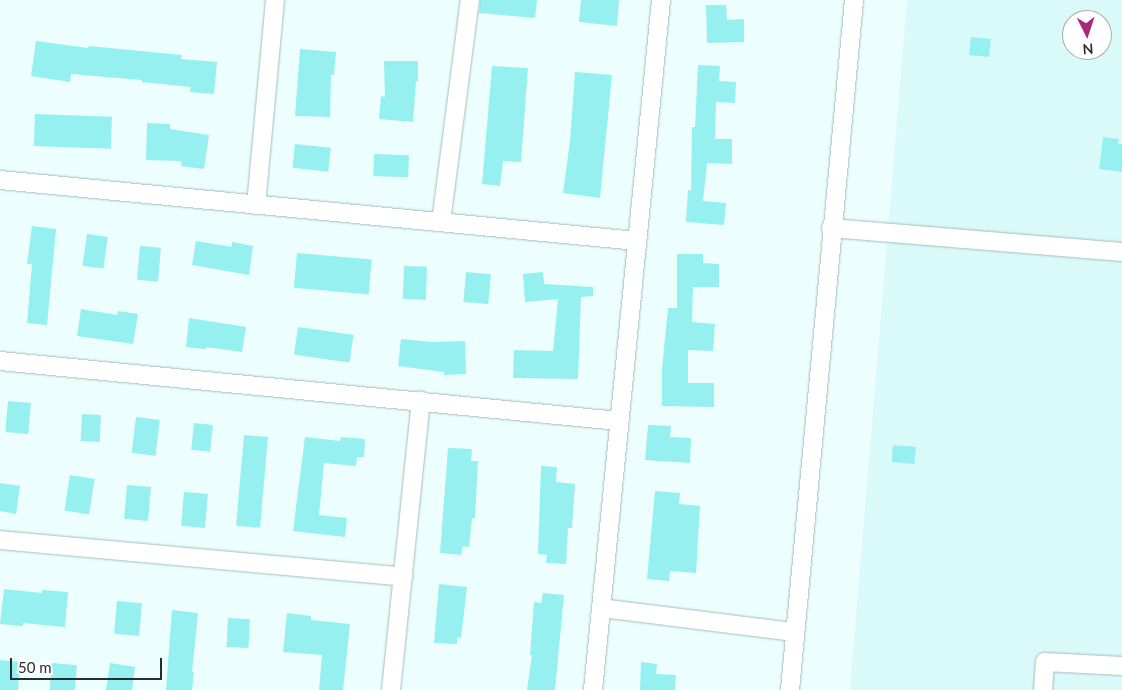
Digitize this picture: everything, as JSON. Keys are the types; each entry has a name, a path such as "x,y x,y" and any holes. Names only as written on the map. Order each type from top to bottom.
{"street":[{"path":"256,205 275,0"},
{"path":"442,222 470,0"},
{"path":"593,690 660,0"},
{"path":"790,690 854,0"},
{"path":"0,180 637,241"},
{"path":"832,228 1122,252"},
{"path":"0,361 619,421"},
{"path":"391,690 421,401"},
{"path":"0,540 403,577"},
{"path":"601,608 794,632"},
{"path":"1043,690 1045,662 1122,666"}],"shaded area":[{"path":"907,0 1122,0 1122,690 850,690"}],"building":[{"path":"480,0 537,0 535,18 479,13"},
{"path":"581,0 619,0 617,26 579,22"},
{"path":"706,5 726,5 727,20 744,19 744,42 707,43"},
{"path":"971,37 991,39 989,57 969,55"},
{"path":"36,41 88,48 89,46 182,55 181,59 217,62 214,94 190,92 191,87 142,82 142,80 71,74 70,82 31,76"},
{"path":"300,49 336,52 334,75 331,75 330,117 295,116"},
{"path":"384,61 418,61 418,81 416,81 413,122 379,119 381,96 385,97"},
{"path":"698,65 720,66 719,81 736,82 735,103 716,102 715,139 732,139 732,164 707,163 703,201 726,203 724,225 686,222 688,190 691,191 692,127 695,127"},
{"path":"492,66 528,68 521,162 503,161 500,186 482,184"},
{"path":"575,72 612,75 600,198 563,193 570,141"},
{"path":"35,114 112,117 111,149 34,146"},
{"path":"147,123 170,124 170,129 209,135 204,169 181,166 182,161 146,160"},
{"path":"1103,137 1119,139 1118,144 1122,144 1122,172 1099,169"},
{"path":"295,144 331,148 328,172 292,168"},
{"path":"374,154 409,155 408,177 373,176"},
{"path":"32,226 56,229 47,325 27,323 32,264 27,264"},
{"path":"87,234 108,237 103,269 83,266"},
{"path":"196,241 232,247 232,242 253,246 249,275 192,265"},
{"path":"140,246 161,248 158,282 137,280"},
{"path":"297,253 372,260 369,294 294,288"},
{"path":"677,254 703,254 703,263 719,264 719,287 693,287 692,322 715,324 713,351 688,350 688,383 714,383 714,407 662,406 662,369 668,308 677,308"},
{"path":"404,266 427,267 426,300 403,299"},
{"path":"466,272 491,274 488,304 463,302"},
{"path":"543,272 544,284 593,287 593,296 581,297 578,379 513,378 514,350 553,351 558,299 525,302 523,274"},
{"path":"81,309 117,315 118,311 138,314 133,344 77,336"},
{"path":"189,318 246,327 242,352 206,347 206,349 186,347"},
{"path":"298,327 353,335 350,363 294,355"},
{"path":"401,339 432,342 465,341 466,374 444,375 444,372 398,366"},
{"path":"8,401 31,403 28,434 5,432"},
{"path":"82,414 101,415 100,442 81,441"},
{"path":"136,417 160,420 155,456 132,453"},
{"path":"194,423 213,425 210,452 191,450"},
{"path":"648,425 671,426 670,437 691,438 690,463 645,460"},
{"path":"244,435 268,437 260,528 236,526"},
{"path":"305,437 340,441 341,437 365,439 364,457 357,457 356,466 324,463 319,515 347,518 345,537 293,531"},
{"path":"893,445 916,447 914,464 892,462"},
{"path":"448,448 472,449 471,461 478,461 475,518 472,518 469,547 463,546 461,555 440,553"},
{"path":"541,466 557,467 556,482 575,484 572,528 568,528 566,564 546,563 547,555 538,554"},
{"path":"70,475 95,479 89,514 64,511"},
{"path":"0,483 20,486 16,514 0,511"},
{"path":"127,485 151,487 148,521 124,519"},
{"path":"655,491 680,493 679,504 700,506 696,573 670,571 669,581 647,579"},
{"path":"184,492 208,494 205,528 181,526"},
{"path":"439,584 467,587 461,638 457,637 457,644 434,643"},
{"path":"4,589 42,593 42,590 68,592 65,627 23,623 23,626 0,624"},
{"path":"543,593 564,595 555,690 527,690 532,655 530,655 534,602 541,603"},
{"path":"117,601 142,603 139,636 114,634"},
{"path":"172,610 198,613 192,690 166,690"},
{"path":"287,613 311,616 311,620 350,624 343,690 319,690 322,655 283,652"},
{"path":"228,618 250,619 248,648 226,647"},
{"path":"0,660 20,662 18,690 0,690"},
{"path":"641,662 657,664 656,674 676,675 675,690 640,690"},
{"path":"52,663 77,665 75,690 50,690"},
{"path":"110,663 135,667 132,690 106,690"}]}
